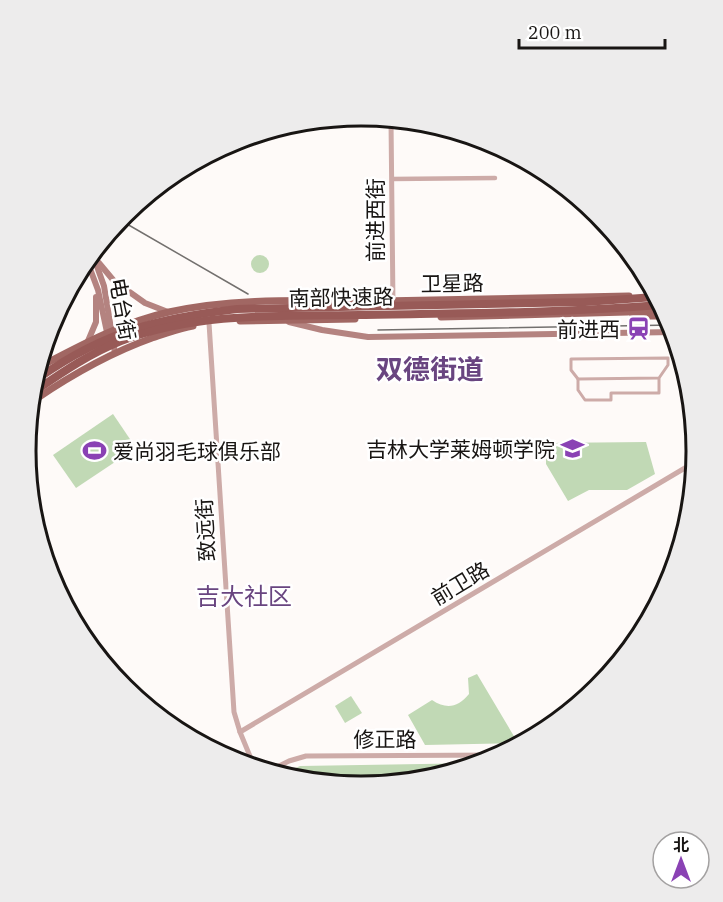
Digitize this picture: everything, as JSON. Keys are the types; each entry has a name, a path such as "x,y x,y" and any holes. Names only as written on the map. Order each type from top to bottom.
{"highway":[{"name":"南部快速路","path":"45,374 96,343 158,321 186,315 237,309 585,302 647,296"},
{"name":"南部快速路","path":"42,386 81,361 121,342 150,332 206,320 295,316 585,311 652,306"},
{"path":"585,311 654,309"}],"main road":[{"path":"97,261 114,281 145,303 168,312"},
{"name":"电台街","path":"96,263 104,286 109,332"},
{"name":"电台街","path":"91,270 99,290 114,352"},
{"path":"87,341 97,317 93,276"},
{"name":"卫星路","path":"48,362 109,332 168,312 208,305 647,295"},
{"name":"卫星路","path":"41,396 114,352 170,332 209,324 283,320 522,316 654,310"},
{"path":"522,316 657,316"},
{"name":"卫星路","path":"283,320 322,330 368,337 664,332"}],"street":[{"name":"前进西街","path":"391,127 393,318"},
{"path":"392,179 495,178"},
{"name":"致远街","path":"209,324 230,679 234,712 251,757"},
{"path":"668,358 668,365 659,378 659,393 611,393 610,400 585,400 578,390 578,379 571,370 571,359 668,358"},
{"path":"578,379 659,378"},
{"name":"前卫路","path":"240,732 686,467"},
{"name":"修正路","path":"281,766 306,756 480,754"}],"green space":[{"path":"260,255 267,257 269,264 267,271 260,273 253,271 251,264 253,257"},
{"name":"爱尚羽毛球俱乐部","path":"113,414 136,448 76,488 53,455"},
{"path":"646,442 655,474 627,490 589,490 568,501 546,464 546,443"},
{"path":"477,674 515,738 504,743 425,745 408,715 432,700 447,706 461,702 469,694 468,678"},
{"path":"351,696 362,713 345,723 335,706"},
{"path":"451,764 404,774 362,777 319,774 294,769 300,766"}],"tram line":[{"path":"128,224 248,294"},
{"path":"378,330 662,325"}],"place":[{"name":"前进西","path":"638,329"},
{"name":"吉林大学莱姆顿学院","path":"573,449"},
{"name":"爱尚羽毛球俱乐部","path":"95,451"}],"district":[{"name":"双德街道","path":"430,368"},
{"name":"吉大社区","path":"244,596"}]}
